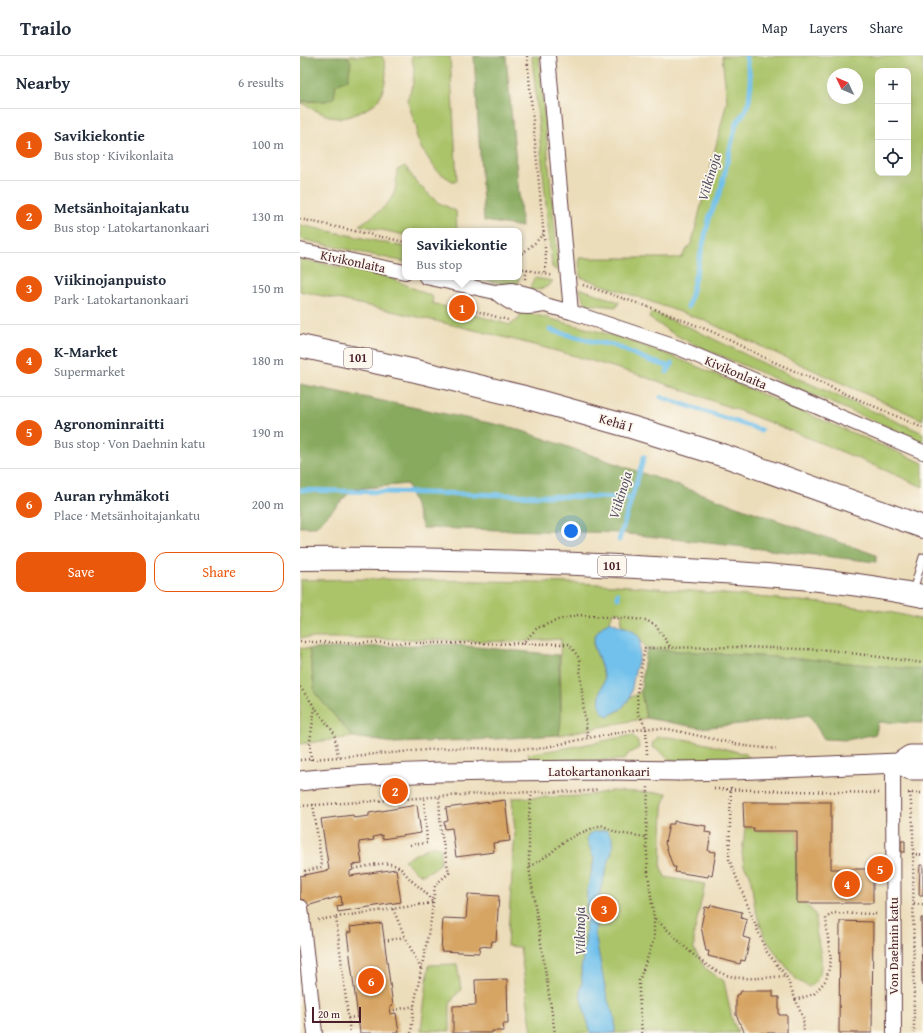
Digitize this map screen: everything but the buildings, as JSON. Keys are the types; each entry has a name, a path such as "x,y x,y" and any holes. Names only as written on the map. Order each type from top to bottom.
{"highway":[{"path":"300,334 416,371"},
{"name":"Kehä I","path":"300,346 416,371 524,397 630,426 706,450 848,499 923,527"},
{"name":"101","path":"300,559 537,562 672,569 746,574 837,583 918,595"}],"street":[{"path":"548,56 571,312"},
{"name":"Kivikonlaita","path":"300,250 402,271"},
{"name":"Kivikonlaita","path":"440,280 495,292 512,290 531,295 545,304 679,348 923,452"},
{"name":"Latokartanonkaari","path":"300,781 380,774 455,771 609,779 679,771 895,763 910,755 923,755"},
{"name":"Latokartanonkaari","path":"895,763 910,770 923,770"},
{"name":"Von Daehnin katu","path":"894,1033 895,763"},
{"path":"301,907 315,1033"}],"lane":[{"path":"918,595 923,557"}],"path":[{"path":"527,56 546,259 545,273"},
{"path":"300,219 402,241"},
{"path":"522,254 536,242 543,233"},
{"path":"522,269 556,276"},
{"path":"578,283 652,308 713,332 765,358 923,428"},
{"path":"472,310 511,320"},
{"path":"522,644 537,628 558,620 578,615 646,620 656,626 671,648"},
{"path":"300,642 569,644 579,658 584,714 588,738"},
{"path":"646,728 638,712 637,692 645,648 741,646 829,650 923,663"},
{"path":"300,686 334,733 338,757"},
{"path":"311,760 310,741 315,707"},
{"path":"300,760 450,748 538,749 588,738 646,728 668,729 745,746 782,749"},
{"path":"731,770 729,860 766,951 786,976 802,1018 804,1033"},
{"path":"300,806 492,793 590,791 609,779"},
{"path":"711,789 870,793"},
{"path":"532,792 529,815 529,867 555,1033"},
{"path":"914,1033 913,824 910,793 923,793"},
{"path":"411,1033 414,1006 422,969 435,885 449,873 441,832 439,796"},
{"path":"410,845 426,843 424,797"},
{"path":"300,873 322,867 313,804"},
{"path":"642,1033 639,980 654,939 654,919 648,873 646,837 647,814"},
{"path":"529,867 551,853 563,842 601,825 617,833 646,837"},
{"path":"912,854 923,855"},
{"path":"353,869 384,864 395,864 402,869 409,879 428,894 433,903"},
{"path":"305,871 306,875"},
{"path":"312,919 318,921 433,903"},
{"path":"914,904 923,905"},
{"path":"393,909 405,937 422,969"},
{"path":"795,1000 814,994 826,980 831,960 826,918 833,913 880,914"},
{"path":"336,917 350,1033"},
{"path":"654,919 667,928 702,962 727,976 743,978 786,976"},
{"path":"384,941 405,937"},
{"path":"390,1011 414,1006"},
{"path":"348,1018 358,1017"}],"green space":[{"path":"300,56 347,56 351,62 348,79 336,84 334,98 325,101 300,101"},
{"path":"347,56 382,56 386,78 381,95 375,103 355,114 344,118 336,118 325,115 300,102 325,101 351,62"},
{"path":"411,56 450,56 457,181 452,181 437,171 421,148 416,135 417,129 407,100 413,84 414,68"},
{"path":"474,56 506,56 522,227 484,221"},
{"path":"532,56 539,56 558,265 557,271 552,267"},
{"path":"722,56 923,56 923,420 703,320 580,277 579,258 681,258 692,242 727,101"},
{"path":"405,166 417,183 437,202 456,211 457,228 402,228 402,234 359,225 390,201 396,188 397,170"},
{"path":"300,225 402,246 402,261 300,239"},
{"path":"300,259 391,278 433,297 432,303 510,325 519,319 521,311 619,337 677,358 923,463 923,487 766,421 626,371 496,335 300,291"},
{"path":"534,278 553,281 548,286 543,288 530,290"},
{"path":"488,280 518,280 517,287"},
{"path":"579,288 619,302 617,307 587,304"},
{"path":"651,312 691,328 767,365 923,433 923,442 689,342 649,318"},
{"path":"300,384 514,428 876,555 876,562 621,533 423,528 407,484 353,489 316,527 300,527"},
{"path":"382,579 620,585 826,603 885,611 923,620 923,670 806,659 647,649 634,631 621,626 622,613 613,612 610,621 596,634 594,642 594,646 605,675 601,695 612,714 621,709 630,698 641,691 646,718 559,735 561,711 561,639 511,642 365,638 300,638 300,580"},
{"path":"446,644 559,655 561,721 559,735 394,743 353,737 315,693 309,649"},
{"path":"300,648 309,649 315,693 353,737 300,744"},
{"path":"647,649 806,659 923,670 923,723 878,722 876,734 847,740 824,739 809,715 701,728 646,718 641,691"},
{"path":"632,735 638,742 639,748 629,753 624,760 530,761 528,754 578,746"},
{"path":"658,737 690,740 746,754 750,758 750,761 669,760 660,751 652,747 653,742"},
{"path":"610,791 667,793 663,808 661,868 665,877 705,884 694,934 694,949 705,968 724,981 732,1019 738,1033 532,1033 520,947 507,946 515,832 512,798 585,796"},
{"path":"745,828 754,828 754,831 797,831 797,896 815,914 821,961 819,976 809,987 797,980 776,954 764,936 755,908 750,874 744,866 742,853"},
{"path":"433,845 441,848 440,864 432,870 422,875 415,871 404,860"},
{"path":"457,964 461,989 450,1003 450,1031 421,1030 429,965"}],"water":[{"path":"610,621 630,629 641,640 639,659 630,698 621,709 609,716 602,712 599,702 604,677 594,642 598,631"},
{"path":"607,830 613,840 612,851 600,891 595,934 607,998 615,1019 615,1033 591,1033 581,1000 580,990 582,982 581,969 585,943 587,892 594,860 587,840 588,836 593,832"}],"waterway":[{"name":"Viikinoja","path":"688,307 710,215 720,193 736,124 745,111 749,101 751,82 746,56"},
{"path":"550,330 595,342 613,345 648,360 670,367"},
{"name":"Viikinoja","path":"667,372 672,364"},
{"path":"661,397 761,430"},
{"name":"Viikinoja","path":"619,540 644,457"},
{"path":"300,490 631,498"}],"place":[{"name":"Savikiekontie","path":"462,308"},
{"name":"Metsänhoitajankatu","path":"395,791"},
{"name":"Agronominraitti","path":"880,869"},
{"name":"K-Market","path":"847,884"},
{"name":"Viikinojanpuisto","path":"604,909"},
{"name":"Auran ryhmäkoti","path":"371,981"}]}
